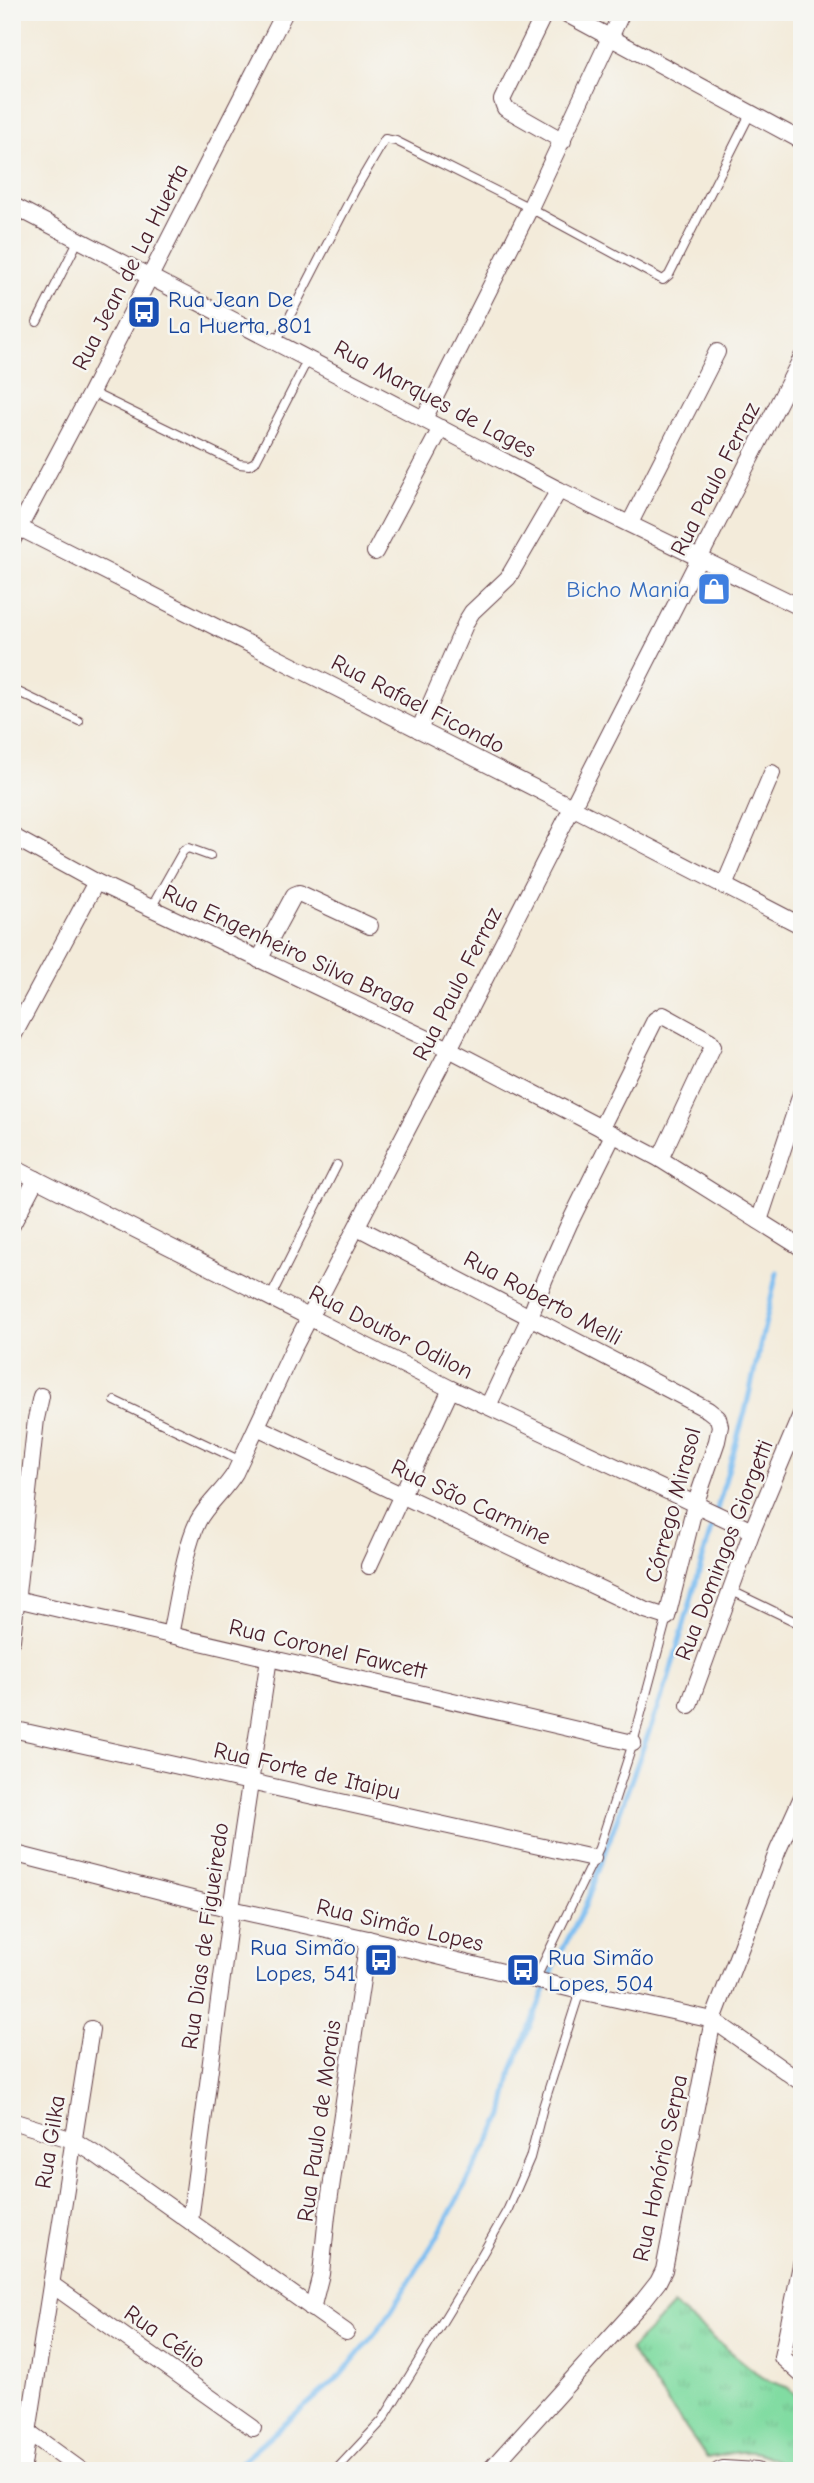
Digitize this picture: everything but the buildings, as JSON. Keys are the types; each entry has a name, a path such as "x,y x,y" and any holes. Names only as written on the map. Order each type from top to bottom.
{"street":[{"name":"Rua Jean de La Huerta","path":"15,531 91,392 285,12"},
{"path":"545,12 502,100 505,108 562,141"},
{"path":"563,12 802,141"},
{"path":"424,419 530,208 622,12"},
{"name":"Rua Marques de Lages","path":"12,205 559,490 802,608"},
{"path":"630,523 717,352"},
{"name":"Rua Paulo Ferraz","path":"170,1634 192,1533 200,1517 224,1490 241,1461 310,1317 802,357"},
{"path":"376,552 442,428"},
{"path":"419,730 467,620 509,578 559,490"},
{"name":"Rua Rafael Ficondo","path":"15,531 419,730 802,926"},
{"path":"724,886 772,774"},
{"name":"Rua Engenheiro Silva Braga","path":"12,836 96,882 449,1049 607,1131 660,1159 802,1248"},
{"path":"12,1038 96,882"},
{"path":"258,960 294,895 299,893 370,926"},
{"path":"488,1406 530,1317 655,1020 663,1016 710,1041 713,1046 660,1159"},
{"path":"759,1221 802,1091"},
{"name":"Rua Doutor Odilon","path":"12,1167 451,1389 752,1531"},
{"path":"12,1225 36,1179"},
{"name":"Rua Roberto Melli","path":"357,1227 708,1410"},
{"path":"369,1566 451,1389"},
{"path":"12,1640 36,1419 41,1396"},
{"name":"Córrego Mirasol","path":"667,1616 720,1426 718,1418 708,1410"},
{"name":"Rua Domingos Giorgetti","path":"689,1704 752,1531 802,1412"},
{"name":"Rua São Carmine","path":"257,1427 645,1610 667,1616"},
{"name":"Rua Coronel Fawcett","path":"15,1599 633,1743"},
{"name":"Rua Dias de Figueiredo","path":"190,2221 231,1909 269,1658"},
{"name":"Rua Forte de Itaipu","path":"12,1729 593,1858"},
{"name":"Rua Honório Serpa","path":"489,2471 658,2281 664,2270 713,2020 778,1850 802,1797"},
{"name":"Rua Simão Lopes","path":"12,1853 231,1909 713,2020 802,2083"},
{"name":"Rua Paulo de Morais","path":"313,2309 322,2264 368,1939"},
{"name":"Rua Gilka","path":"22,2471 91,2029"},
{"path":"12,2121 73,2140 346,2332"},
{"path":"802,2260 782,2357 802,2375"},
{"name":"Rua Célio","path":"51,2284 253,2428"},
{"path":"12,2420 82,2471"},
{"path":"718,2471 757,2471"}],"lane":[{"path":"276,341 355,190 385,139 396,141 530,208 665,280 750,114"},
{"path":"37,323 79,239"},
{"path":"91,392 239,464 249,466 256,462 308,359"},
{"path":"12,689 79,721"},
{"path":"150,908 183,851 192,848 210,856"},
{"path":"271,1296 337,1166"},
{"path":"115,1401 241,1461"},
{"path":"730,1590 802,1625"},
{"path":"535,1980 599,1848 633,1743 667,1616"},
{"path":"335,2471 382,2421 508,2209 530,2158 543,2107 580,1991"}],"green space":[{"path":"673,2305 764,2379 786,2387 802,2401 802,2455 790,2469 759,2453 741,2452 707,2458 630,2350"}],"waterway":[{"path":"234,2471 242,2461 340,2376 385,2321 437,2237 503,2116 512,2070 557,1960 585,1906 668,1680 746,1408 777,1272"}],"place":[{"name":"Rua Jean De La Huerta, 801","path":"144,312"},
{"name":"Bicho Mania","path":"714,589"},
{"name":"Rua Simão Lopes, 541","path":"381,1960"},
{"name":"Rua Simão Lopes, 504","path":"523,1970"}]}
